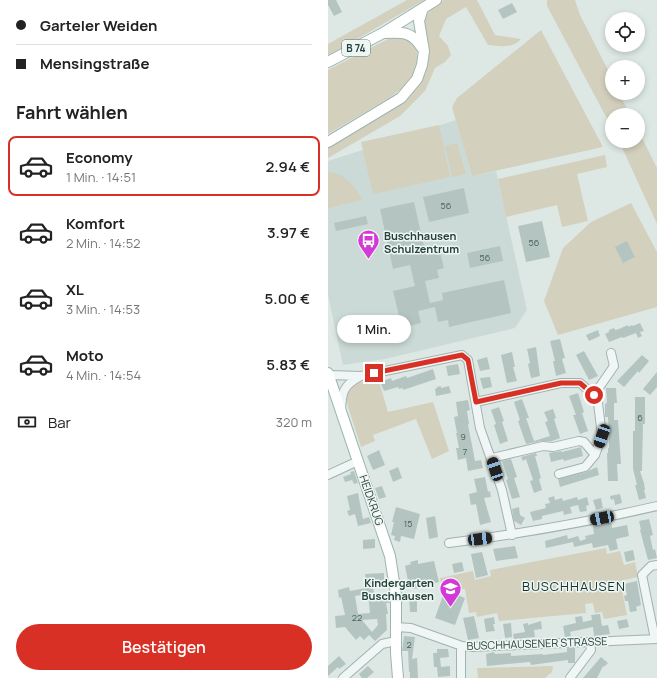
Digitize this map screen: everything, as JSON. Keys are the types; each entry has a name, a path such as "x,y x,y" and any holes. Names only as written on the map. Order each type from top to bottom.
{"main road":[{"name":"B 74","path":"328,62 383,33 436,0"},
{"path":"328,142 401,98 417,79 422,65 424,51 420,21 423,8"},
{"path":"383,33 407,33 418,42 424,51"},
{"name":"HEIDKRUG","path":"328,374 390,556 396,595 398,678"}],"street":[{"path":"594,395 614,366 611,353"},
{"path":"328,374 361,376 462,355 468,360 480,428 492,458 502,490 512,535"},
{"path":"341,411 342,394 347,385 361,376"},
{"path":"476,402 561,383 580,383 594,395 598,403 602,436 596,454 584,468 559,474"},
{"path":"492,458 543,446 553,447 579,441 584,442 596,454"},
{"path":"328,475 358,461"},
{"path":"449,543 512,535 657,506"},
{"path":"656,639 642,575 651,566 657,565"},
{"name":"BUSCHHAUSENER STRASSE","path":"396,633 411,628 471,648 656,639"},
{"path":"343,678 396,633"},
{"path":"570,678 591,650 590,642"},
{"path":"461,678 462,646"}],"shaded area":[{"path":"407,0 424,0 328,56 328,44"},
{"path":"444,0 477,0 495,35 521,39 510,46 488,45 466,7 446,19 439,36 448,46 451,55 445,62 435,68 425,91 400,116 328,158 328,148 391,110 405,99 417,86 426,71 429,53 423,20 432,8"},
{"path":"547,0 575,0 580,15 605,64 605,100 622,100 626,108 605,108 605,115 547,6"},
{"path":"541,30 603,147 472,176 452,107 457,98"},
{"path":"400,36 411,40 417,49 417,61 414,73 407,85 389,98 328,134 328,70 390,38"},
{"path":"456,120 472,176 496,171 527,310 515,328 385,359 343,365 328,295 328,161"},
{"path":"439,125 450,177 373,194 361,142"},
{"path":"457,143 466,174 452,177 445,146"},
{"path":"645,144 657,168 657,224 622,148 645,148"},
{"path":"605,155 607,167 577,174 588,221 562,227 557,205 506,217 498,179"},
{"path":"328,172 344,177 349,181 357,190 362,200 328,208"},
{"path":"631,203 657,252 657,307 558,335 544,301 563,248 591,222"},
{"path":"378,378 388,412 433,402 449,451 432,459 416,419 373,435 375,441 361,447 346,396 351,387 357,383"},
{"path":"606,548 607,554 620,551 624,565 635,562 638,577 620,581 627,615 604,619 602,612 595,613 593,603 585,604 586,613 499,621 497,613 477,617 476,612 469,613 465,589 442,587 440,578 473,571 475,580 491,576 490,570"},
{"path":"553,666 552,672 545,678 478,678 477,668"}],"building":[{"path":"328,0 336,0 342,12 334,16 328,5"},
{"path":"512,3 517,12 503,19 498,10"},
{"path":"464,188 469,213 429,222 423,197"},
{"path":"414,202 426,255 440,252 444,268 437,270 439,278 425,281 430,303 443,300 442,293 504,280 511,313 449,327 448,320 438,322 435,307 418,311 421,323 402,328 393,291 415,286 410,265 393,269 380,209"},
{"path":"366,216 368,224 336,231 334,223"},
{"path":"542,221 550,257 526,262 518,226"},
{"path":"627,241 635,257 623,263 615,247"},
{"path":"500,246 503,261 470,268 467,253"},
{"path":"640,323 644,331 640,332 642,336 638,338 636,333 609,342 605,334 614,328 615,330 628,325 628,327"},
{"path":"598,330 600,336 589,341 586,335"},
{"path":"560,339 565,358 562,359 566,373 556,376 553,361 555,361 550,341"},
{"path":"536,347 540,376 531,378 527,349"},
{"path":"584,351 598,376 589,380 576,355"},
{"path":"512,352 515,367 513,367 517,381 507,383 501,355"},
{"path":"642,355 649,361 624,387 617,381"},
{"path":"487,357 490,369 480,371 477,360"},
{"path":"458,364 460,374 448,376 446,366"},
{"path":"433,369 436,379 403,390 403,388 399,389 398,387 384,391 380,382 391,378 392,381 406,376 407,378"},
{"path":"657,372 657,387 650,395 643,389"},
{"path":"490,377 492,387 483,389 480,378"},
{"path":"441,386 441,388 449,386 451,393 436,396 435,389"},
{"path":"606,388 616,388 617,403 614,403 614,420 618,420 621,464 617,464 618,481 608,481 607,453 609,448 609,437 608,417 605,417 605,404 607,403"},
{"path":"578,393 584,412 582,413 588,431 580,434 573,415 576,415 569,396"},
{"path":"635,397 645,397 642,471 640,471 644,483 646,498 639,500 633,469"},
{"path":"522,399 529,418 526,418 534,441 550,436 545,422 548,421 544,412 553,409 556,418 554,419 560,438 552,441 526,444 518,421 520,420 514,402"},
{"path":"468,400 470,410 467,411 468,425 475,461 481,460 483,468 468,471 466,458 458,460 456,448 459,448 454,417 458,416 456,402"},
{"path":"499,407 504,421 502,422 508,441 500,444 494,425 496,424 491,410"},
{"path":"581,447 583,456 564,461 563,459 551,462 549,453 562,452"},
{"path":"379,450 385,465 373,470 367,456"},
{"path":"536,453 537,456 535,456 541,478 539,479 542,490 534,493 530,481 533,480 526,459 523,461 521,457"},
{"path":"511,459 517,477 514,478 520,497 512,499 506,480 508,479 502,461"},
{"path":"398,467 402,478 393,482 389,471"},
{"path":"597,467 599,475 560,487 558,479 586,472"},
{"path":"354,471 358,483 354,484 352,480 345,482 343,477"},
{"path":"485,477 488,492 490,491 491,497 484,498 491,522 480,525 476,504 471,505 469,494 477,492 474,479"},
{"path":"382,486 386,497 379,499 375,488"},
{"path":"358,493 363,519 369,517 371,523 358,526 355,514 349,516 347,511 350,510 347,496"},
{"path":"620,494 622,503 615,505 614,499 611,500 610,496"},
{"path":"554,496 555,500 562,498 563,501 577,497 578,500 587,497 589,505 586,506 587,511 580,512 578,505 570,507 572,513 564,515 563,511 542,516 542,519 533,521 530,512 546,508 545,504 550,503 548,498"},
{"path":"601,498 603,508 596,510 593,500"},
{"path":"396,507 420,514 414,539 401,536 400,542 394,540 395,536 391,535 394,522 392,522"},
{"path":"519,507 520,515 525,518 521,525 514,521 512,509"},
{"path":"435,516 438,537 429,539 426,518"},
{"path":"649,519 653,535 650,536 653,550 655,549 657,558 648,560 639,521"},
{"path":"611,522 612,528 627,525 629,536 616,539 618,549 610,551 608,545 593,548 592,543 574,547 573,542 546,548 545,541 567,535 568,539 578,536 580,541 586,539 585,536 594,534 593,526"},
{"path":"375,539 375,548 363,549 363,540"},
{"path":"515,546 518,558 496,561 493,549"},
{"path":"633,550 635,560 626,562 624,552"},
{"path":"482,552 488,575 476,578 471,554"},
{"path":"418,560 418,564 434,561 439,582 413,589 412,585 409,586 405,566 411,564 410,562"},
{"path":"462,562 464,571 454,573 452,564"},
{"path":"384,573 384,584 372,584 375,596 388,594 390,603 386,603 388,614 386,614 387,630 375,641 369,635 364,640 360,636 356,640 345,627 336,628 335,616 345,615 338,590 349,587 350,591 366,588 365,574","holes":["368,594 370,613 358,614 355,596","377,619 378,625 372,632 362,620"]},
{"path":"637,581 641,605 636,607 637,611 630,612 628,601 625,601 624,596 627,595 624,584"},
{"name":"Kindergarten Buschhausen","path":"445,590 465,598 455,625 435,618"},
{"path":"409,596 417,596 417,612 410,612"},
{"path":"600,614 602,626 608,625 610,634 594,636 593,627 570,632 571,636 565,637 563,626 576,623 575,617 582,616 583,622 592,620 591,615"},
{"path":"474,616 479,638 468,640 463,618"},
{"path":"494,617 495,624 493,624 495,631 486,632 484,619"},
{"path":"627,619 629,627 619,629 617,621"},
{"path":"541,621 542,629 534,630 535,637 514,639 513,634 525,632 523,624 528,623 528,625"},
{"path":"511,623 512,637 505,638 503,624"},
{"path":"404,636 415,637 412,659 417,658 418,678 410,678 408,651 402,651"},
{"path":"567,648 575,648 575,663 568,663 568,660 531,665 530,662 487,666 486,654 494,652 495,654 511,653 511,656 543,655 567,652"},
{"path":"437,649 448,649 449,657 440,658 441,667 450,666 450,676 438,677 437,667 434,667 433,653 437,653"},
{"path":"339,656 346,664 339,669 338,667 328,676 328,666"},
{"path":"601,657 608,663 604,667 603,666 597,678 583,678"},
{"path":"368,666 374,672 367,678 362,678 359,674"}],"place":[{"name":"Buschhausen Schulzentrum","path":"369,260"},
{"name":"Kindergarten Buschhausen","path":"450,608"}],"district":[{"name":"BUSCHHAUSEN","path":"574,586"}],"route":[{"path":"374,373 462,355 468,360 476,402 561,383 576,382 580,383 594,395"}]}
